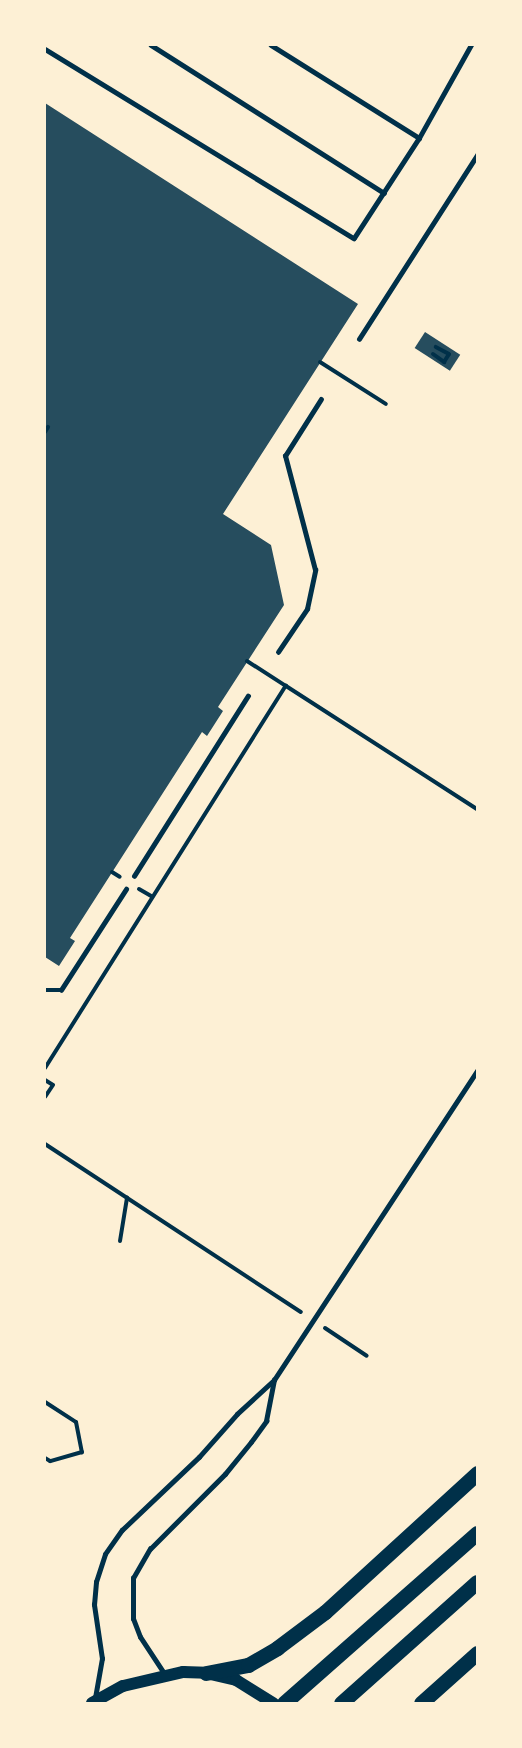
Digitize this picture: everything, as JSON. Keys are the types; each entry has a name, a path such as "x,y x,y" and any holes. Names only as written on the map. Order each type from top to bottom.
{"main road":[{"path":"206,1673 248,1665 277,1648 325,1612 477,1473"},
{"path":"284,1703 477,1533"},
{"path":"341,1703 477,1582"},
{"path":"421,1703 477,1653"},
{"path":"93,1702 123,1686 183,1672 206,1673 236,1680 273,1703"}],"lane":[{"path":"151,45 384,193"},
{"path":"271,45 419,138"},
{"path":"45,49 354,238 419,138 471,45"},
{"path":"359,339 477,155"},
{"path":"278,652 307,609 315,570 285,456 321,399"},
{"path":"134,876 249,696"},
{"path":"45,990 62,990 126,889"},
{"path":"93,1702 102,1659 94,1605 96,1582 105,1554 122,1530 199,1457 237,1414 274,1380 315,1321 477,1071"},
{"path":"165,1675 140,1637 133,1619 131,1598 133,1578 150,1549 225,1474 266,1421 274,1380"}],"path":[{"path":"433,354 444,362 449,354 436,347"},
{"path":"320,362 386,404"},
{"path":"45,432 48,427"},
{"path":"247,661 477,809"},
{"path":"45,1068 286,686"},
{"path":"45,1080 53,1085 45,1097"},
{"path":"45,1144 367,1356"},
{"path":"120,1241 128,1198"},
{"path":"45,1402 76,1422 82,1452 50,1461 45,1458"}],"building":[{"path":"45,103 358,304 223,514 271,545 284,605 218,707 223,711 207,736 202,732 70,938 75,941 59,966 45,957"},
{"path":"425,332 460,355 450,371 415,348"}]}
